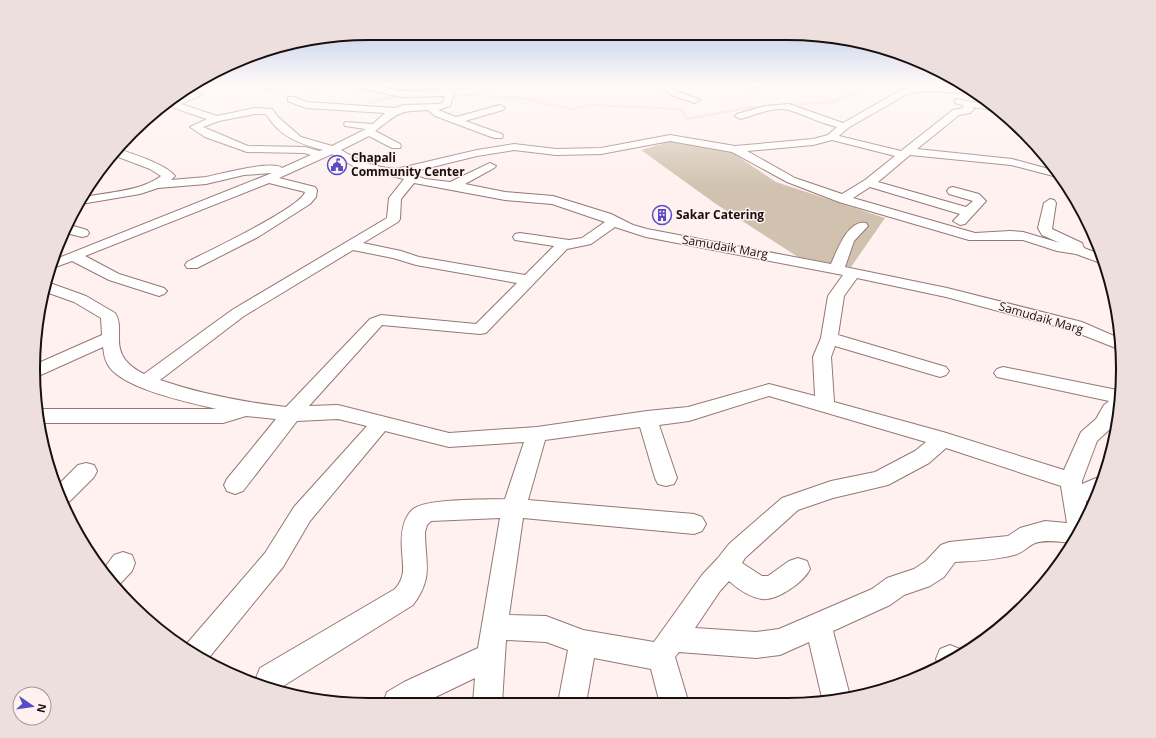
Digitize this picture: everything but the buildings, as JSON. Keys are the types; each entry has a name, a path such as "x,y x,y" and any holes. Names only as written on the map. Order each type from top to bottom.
{"street":[{"path":"215,119 195,127 220,140 247,149 305,150 320,154"},
{"name":"Samudaik Marg","path":"274,119 297,138 332,149 359,165 382,171 396,172 424,182 505,196 553,200 615,221 628,228 646,233 784,258 947,293 1076,326 1115,342"},
{"path":"57,262 268,179 373,129 384,119"},
{"path":"822,119 844,126"},
{"path":"832,137 844,126 855,119"},
{"path":"843,199 869,183 947,119"},
{"path":"456,120 498,136"},
{"path":"349,124 373,129 383,141 396,146"},
{"path":"396,172 477,153 514,147 556,152 601,151 670,138 735,149 813,142 832,137 904,153 1012,162 1051,173"},
{"path":"735,149 791,180 843,199 980,238 1014,235 1034,239 1062,249 1078,250 1097,258"},
{"path":"121,154 154,167 169,176 157,185"},
{"path":"452,186 490,166"},
{"path":"86,200 140,190 157,185 206,180 244,172 289,169"},
{"path":"145,382 197,345 238,312 393,219 395,198 402,193 405,186 412,178"},
{"path":"192,265 253,234 284,216 306,201 311,194 311,190 268,179"},
{"path":"869,183 968,212"},
{"path":"951,230 979,203 978,199 953,191"},
{"path":"1050,203 1045,228 1047,232 1071,242 1077,246 1078,250"},
{"path":"235,485 291,414 376,322 381,320 480,329 562,246 573,245 586,241 615,221"},
{"path":"826,406 822,357 829,338 836,296 844,272 848,240 861,226"},
{"path":"71,230 82,233"},
{"path":"520,237 573,245"},
{"path":"351,245 396,254 416,261 529,280"},
{"path":"73,256 114,277 158,291"},
{"path":"50,289 85,302 109,316 111,332 110,338 115,362 128,374 145,382 183,395 245,409 291,414 338,412 448,440 537,434 647,418 689,414 762,391 775,392 943,439 1072,489 1095,486"},
{"path":"40,369 110,338"},
{"path":"829,338 940,371"},
{"path":"1003,373 1114,404"},
{"path":"44,416 222,416 245,409"},
{"path":"1078,522 1072,489 1088,437 1103,424 1113,411"},
{"path":"647,418 666,478"},
{"path":"198,650 274,560 302,514 381,423"},
{"path":"487,698 490,656 512,514 537,434"},
{"path":"674,698 667,647 712,583 727,566 737,551 790,504 831,490 880,479 922,457 943,439"},
{"path":"64,493 86,471"},
{"path":"270,678 404,597 415,579 414,527 422,514 427,512 515,508 694,524"},
{"path":"495,626 546,629 560,633 583,643 650,656 667,647 756,645 780,642 881,597 896,586 921,578 935,569 949,552 994,549 1014,544 1028,535 1045,531 1072,533"},
{"path":"727,566 756,587 769,588 798,570"},
{"path":"818,624 835,694"},
{"path":"573,698 583,643"},
{"path":"403,698 490,656"}],"shaded area":[{"path":"672,141 731,152 776,182 885,218 851,267 798,257 716,204 641,150"}],"place":[{"name":"Chapali Community Center","path":"337,165"},
{"name":"Sakar Catering","path":"662,215"}]}
